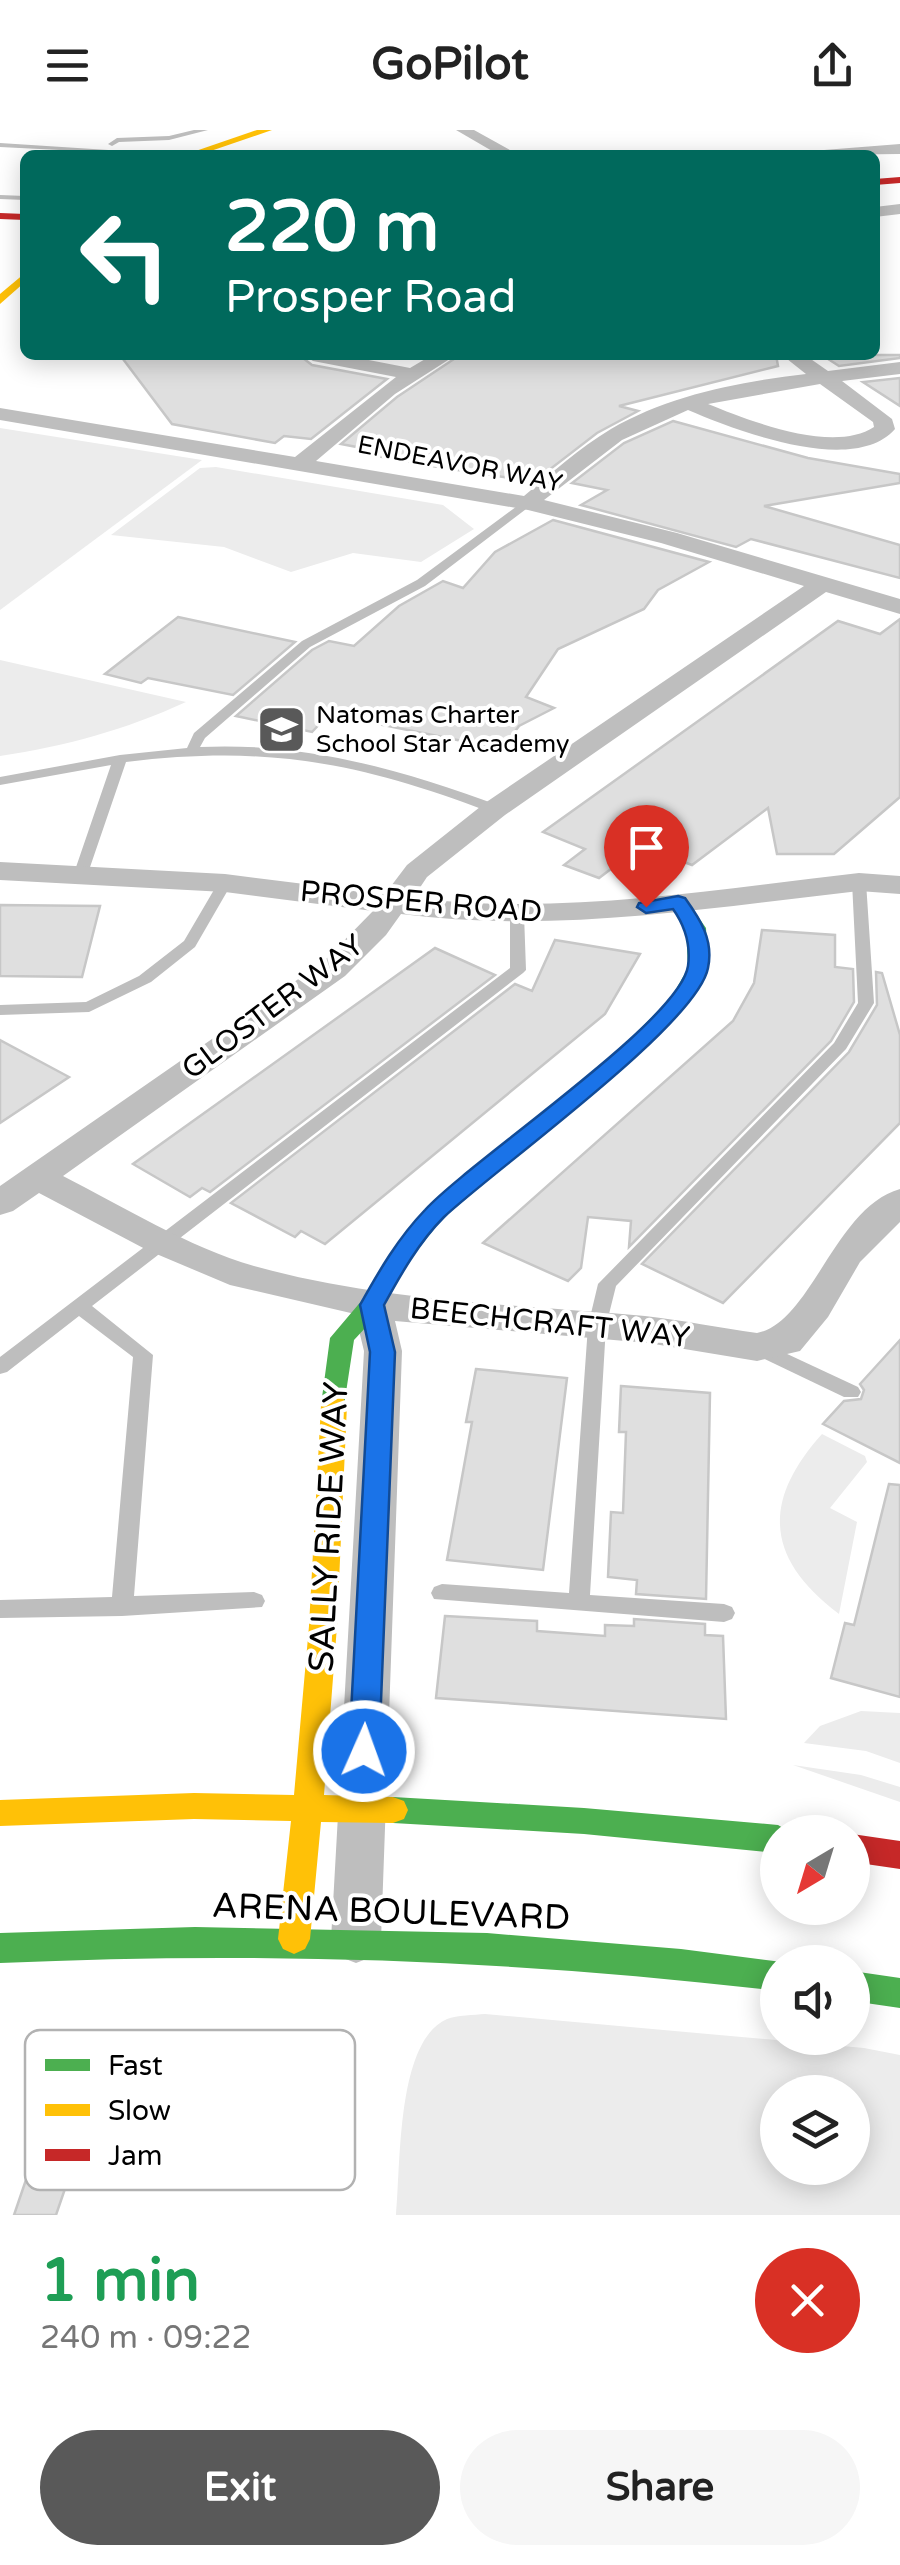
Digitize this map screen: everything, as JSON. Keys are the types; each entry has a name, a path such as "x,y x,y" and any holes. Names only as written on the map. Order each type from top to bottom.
{"street":[{"path":"205,150 267,130"},
{"path":"474,131 503,150"},
{"path":"0,301 20,281"},
{"path":"339,360 410,374"},
{"path":"301,463 410,374 437,360"},
{"path":"692,404 725,417 834,445 866,441 885,429 882,419 799,360"},
{"path":"528,503 627,428 692,404 745,390 900,368"},
{"name":"ENDEAVOR WAY","path":"0,414 528,503 669,538 900,608"},
{"name":"GLOSTER WAY","path":"0,1203 334,970 367,938 417,871 495,808 822,584"},
{"name":"PROSPER ROAD","path":"0,871 81,872 225,883 392,904 517,914 582,914 859,882 900,885"},
{"name":"SALLY RIDE WAY","path":"294,1939 329,1524 326,1478 342,1338 372,1305 398,1258 434,1214 629,1051 680,1001 698,968 696,928 678,902"},
{"name":"BEECHCRAFT WAY","path":"37,1177 160,1241 243,1276 372,1305 458,1317 597,1326 757,1347"},
{"path":"757,1347 786,1341 815,1308 846,1254 900,1201"},
{"name":"SALLY RIDE WAY","path":"356,1940 382,1352 372,1305"},
{"path":"0,1813 229,1805 362,1809 646,1824 760,1837"},
{"path":"870,1851 900,1855"},
{"name":"ARENA BOULEVARD","path":"0,1948 214,1938 440,1942 678,1961 760,1973"},
{"path":"870,1989 900,1993"}],"lane":[{"path":"106,150 128,130"},
{"path":"117,140 169,138 204,130"},
{"path":"0,145 64,150"},
{"path":"192,751 200,736 306,644 421,582 528,503"},
{"path":"0,780 192,751 290,751 393,770 495,808"},
{"path":"81,872 120,759"},
{"path":"579,1603 597,1326 606,1284 840,1046 866,1003 859,882"},
{"path":"0,1010 89,1007 145,979 190,944 225,883"},
{"path":"0,1367 518,970 517,914"},
{"path":"78,1305 142,1356 122,1607"},
{"path":"757,1347 851,1392"},
{"path":"442,1593 724,1613"},
{"path":"0,1610 254,1602"}],"shaded area":[{"path":"0,428 202,460 0,610"},
{"path":"216,467 443,505 474,529 421,562 353,553 291,572 224,547 111,535 200,468"},
{"path":"0,660 186,702 95,736 0,756"},
{"path":"822,1434 865,1456 867,1462 830,1508 857,1522 839,1614 797,1572 785,1551 780,1529 781,1506 789,1483"},
{"path":"861,1711 900,1713 900,1763 866,1751 804,1743 820,1726"},
{"path":"793,1765 861,1775 900,1787 900,1802"},
{"path":"481,2014 760,2039 760,2055 870,2055 870,2049 900,2055 900,2215 396,2215 404,2107 418,2052 430,2032 447,2019"}],"building":[{"path":"880,355 900,355 900,358 839,366 830,360 880,360"},
{"path":"124,360 306,360 312,365 387,379 311,439 284,436 275,443 172,424"},
{"path":"452,360 777,360 778,366 619,406 638,411 597,433 540,477 517,473 510,478 438,467 366,454 372,450 341,444 397,397"},
{"path":"900,378 900,406 863,382"},
{"path":"673,421 808,458 900,474 900,483 764,506 900,545 900,578 751,539 736,547 581,505 607,490 572,483 624,443"},
{"path":"553,520 709,562 658,590 644,609 558,649 526,697 554,708 519,726 502,749 329,714 312,732 236,716 312,650 329,641 354,646 399,606 443,581 463,588 495,552"},
{"path":"178,617 295,642 233,695 148,678 141,683 105,674"},
{"path":"900,619 900,797 834,854 777,854 768,808 692,865 641,846 599,878 564,865 585,849 543,832 838,621 880,634"},
{"path":"0,905 100,906 82,977 0,976"},
{"path":"762,930 835,935 835,967 853,969 854,1002 831,1041 629,1247 631,1221 588,1217 581,1268 568,1281 483,1243 733,1021 754,983"},
{"path":"555,940 640,954 605,1014 325,1244 301,1231 295,1237 231,1203 515,984 532,991"},
{"path":"435,948 495,975 210,1192 202,1188 190,1197 133,1164"},
{"path":"876,972 882,973 900,1035 900,1123 723,1303 642,1264 849,1052 877,1005"},
{"path":"0,1040 69,1077 0,1123"},
{"path":"900,1340 900,1463 823,1424 844,1401 861,1399 864,1390 860,1384"},
{"path":"476,1369 567,1378 543,1570 447,1560 472,1422 466,1422"},
{"path":"621,1386 710,1393 706,1599 636,1594 637,1580 608,1577 611,1512 623,1513 626,1432 619,1432"},
{"path":"889,1484 900,1485 900,1697 831,1678 845,1623 854,1625"},
{"path":"445,1616 537,1621 537,1631 605,1636 605,1625 634,1626 634,1619 705,1624 705,1635 723,1636 726,1719 436,1698"},
{"path":"25,2183 25,2190 65,2190 56,2215 14,2215"}],"traffic: fast":[{"path":"334,1405 342,1338 372,1305 399,1258 434,1214 629,1051 679,1001 698,968 696,928 678,902"},
{"path":"393,1810 584,1821 760,1837"},
{"path":"0,1948 195,1941 390,1944 584,1955 760,1974"},
{"path":"870,1989 900,1993"}],"traffic: slow":[{"path":"205,150 267,130"},
{"path":"0,301 20,281"},
{"path":"294,1939 320,1665 334,1405"},
{"path":"0,1813 194,1806 393,1810"}],"traffic: jam":[{"path":"880,182 900,180"},
{"path":"0,216 20,217"},
{"path":"870,1851 900,1855"}],"place":[{"name":"Natomas Charter School Star Academy","path":"281,729"}],"route":[{"path":"364,1751 382,1352 372,1305 398,1258 434,1214 629,1051 680,1001 698,968 696,928 678,902 646,907"}]}
